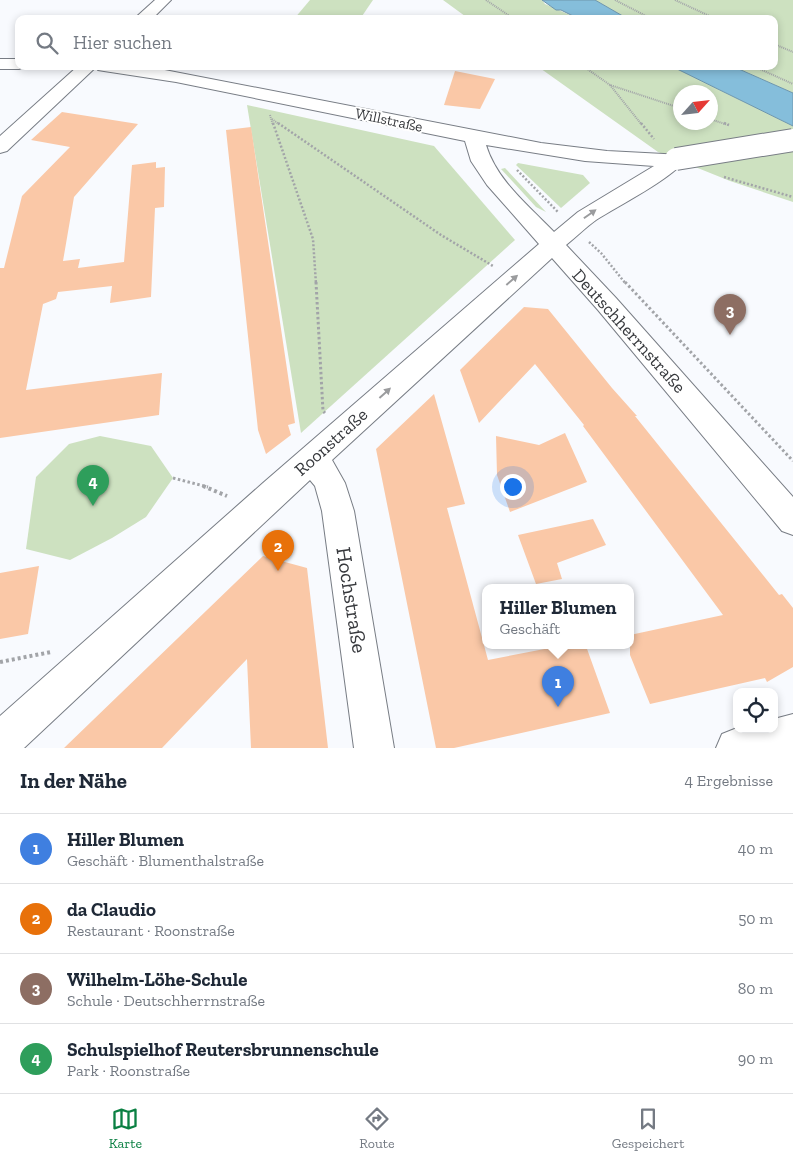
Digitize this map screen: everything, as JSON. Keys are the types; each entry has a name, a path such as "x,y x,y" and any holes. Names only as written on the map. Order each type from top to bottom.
{"street":[{"path":"147,15 164,0"},
{"path":"0,64 15,64"},
{"path":"0,147 84,70"},
{"name":"Willstraße","path":"131,70 265,94 474,137 601,158 676,159 793,140"},
{"name":"Deutschherrnstraße","path":"474,137 485,170 667,372 793,520"},
{"name":"Roonstraße","path":"0,743 254,511 552,245 586,217 654,175 676,159"},
{"name":"Hochstraße","path":"311,462 321,468 329,478 338,511 374,748"},
{"path":"736,748 793,734"}],"path":[{"path":"486,0 508,15"},
{"path":"615,0 644,15"},
{"path":"675,0 707,15"},
{"path":"778,46 793,52"},
{"path":"589,70 610,85 646,130 676,159"},
{"path":"762,70 793,84"},
{"path":"610,85 673,106"},
{"path":"265,94 270,118 313,239 323,411 341,433"},
{"path":"270,118 433,230 496,268"},
{"path":"718,122 729,125"},
{"path":"516,169 557,211"},
{"path":"720,176 793,197"},
{"path":"600,253 635,295 793,461"},
{"path":"173,478 214,489 254,511"}],"green space":[{"path":"310,0 373,0 363,15 297,15"},
{"path":"443,0 542,0 545,4 570,15 464,15"},
{"path":"595,0 793,0 793,93 741,70 778,70 778,15 621,15"},
{"path":"543,70 679,70 710,85 673,85 673,130 718,130 718,89 793,126 793,202 730,181 658,152"},
{"path":"247,105 434,146 515,240 301,433"},
{"path":"518,163 583,175 590,183 561,208 516,165"},
{"path":"505,168 546,212 536,207 501,169"},
{"path":"100,436 151,446 173,478 146,517 112,538 70,560 26,549 36,477 69,444"}],"water":[{"path":"542,0 595,0 621,15 571,15 561,10 556,10"},
{"path":"679,70 741,70 793,93 793,126 718,89 718,85 710,85"}],"building":[{"path":"455,71 495,79 480,109 444,105"},
{"path":"62,112 138,124 74,197 63,261 80,259 78,268 124,262 132,165 156,162 156,168 165,167 164,207 155,208 151,297 110,303 112,286 58,292 56,299 43,304 26,390 162,373 159,415 0,438 0,268 4,268 22,196 70,147 31,140"},
{"path":"251,127 295,423 288,425 291,435 266,454 258,430 226,130"},
{"path":"524,307 548,309 637,416 635,416 779,595 782,594 793,608 793,667 767,682 765,678 650,704 630,655 630,649 634,649 634,634 723,615 584,425 535,364 479,423 460,370"},
{"path":"434,394 465,504 447,508 482,638 482,649 485,649 488,660 545,649 587,649 610,713 454,748 436,748 376,449"},
{"path":"565,433 587,482 510,512 497,475 496,436 539,445"},
{"path":"593,519 606,545 557,563 562,579 536,584 518,535"},
{"path":"263,556 307,568 328,748 251,748 247,659 162,748 64,748"},
{"path":"39,566 28,634 0,639 0,573"}],"place":[{"name":"Wilhelm-Löhe-Schule","path":"730,335"},
{"name":"Schulspielhof Reutersbrunnenschule","path":"93,506"},
{"name":"da Claudio","path":"278,571"},
{"name":"Hiller Blumen","path":"558,707"}]}
